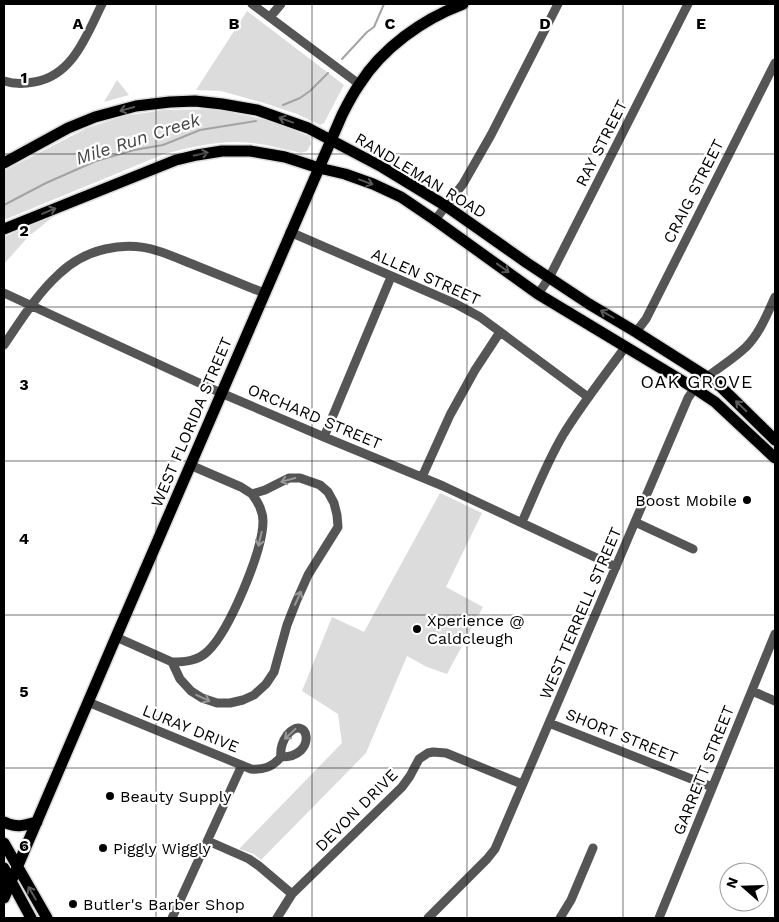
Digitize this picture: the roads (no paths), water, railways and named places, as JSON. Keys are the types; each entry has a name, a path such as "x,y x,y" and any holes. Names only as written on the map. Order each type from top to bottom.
{"main road":[{"name":"WEST FLORIDA STREET","path":"4,898 342,115 359,84 394,44 423,23 463,4"},
{"name":"RANDLEMAN ROAD","path":"4,164 68,128 95,117 136,106 196,101 222,104 257,110 308,128 382,167 446,206 549,278 707,377 721,387 775,440"},
{"name":"RANDLEMAN ROAD","path":"4,229 176,160 197,155 222,151 250,151 285,157 345,174 401,197 538,294 694,388 715,402 775,458"},
{"path":"4,822 11,826 21,826 36,822"},
{"path":"4,843 47,918"},
{"path":"4,868 31,918"}],"street":[{"path":"4,81 24,84 39,82 54,76 67,66 83,44 102,4"},
{"path":"252,4 359,84"},
{"path":"270,18 281,4"},
{"path":"548,4 552,16"},
{"path":"435,220 463,184 491,135 558,4"},
{"name":"RAY STREET","path":"538,294 549,278 688,4"},
{"name":"CRAIG STREET","path":"636,332 646,318 775,63"},
{"name":"ALLEN STREET","path":"290,232 456,304 480,317 588,397"},
{"path":"4,346 30,306 60,273 77,260 95,252 116,247 158,250 264,293"},
{"path":"324,437 391,277"},
{"name":"ORCHARD STREET","path":"4,293 221,393 422,477 616,567"},
{"name":"WEST TERRELL STREET","path":"428,918 495,849 688,398 694,388 746,346 757,333 775,297"},
{"path":"422,477 450,415 475,370 500,332"},
{"path":"522,522 564,434 588,397 626,346"},
{"path":"116,636 172,662 186,662 197,659 207,652 220,636 233,613 251,571 261,538 262,509 252,494 240,486 190,465"},
{"path":"172,662 180,679 191,691 202,698 217,703 230,704 254,695 266,684 274,672 287,625 308,575 338,528 337,515 334,503 328,492 320,485 300,478 289,478 252,494"},
{"path":"635,522 693,549"},
{"name":"GARRETT STREET","path":"659,918 775,634"},
{"path":"752,691 775,701"},
{"name":"LURAY DRIVE","path":"88,702 251,769 264,769 272,766 281,757"},
{"name":"SHORT STREET","path":"549,723 712,787"},
{"name":"DEVON DRIVE","path":"277,918 292,894 398,792 419,760 428,753 439,751 446,753 522,784"},
{"path":"172,918 242,765"},
{"path":"208,840 249,859 292,894"},
{"path":"560,918 571,900 593,848"}],"waterway":[{"name":"Mile Run Creek","path":"342,59 374,27 384,4"},
{"name":"Mile Run Creek","path":"283,105 300,98 310,91 328,73"},
{"name":"Mile Run Creek","path":"4,205 46,183 96,161 134,150 163,145 200,130 256,121"}],"place":[{"name":"Boost Mobile","path":"747,500"},
{"name":"Xperience @ Caldcleugh","path":"417,629"},
{"name":"Beauty Supply","path":"110,796"},
{"name":"Piggly Wiggly","path":"103,848"},
{"name":"Butler's Barber Shop","path":"73,904"}],"district":[{"name":"OAK GROVE","path":"697,382"}]}
